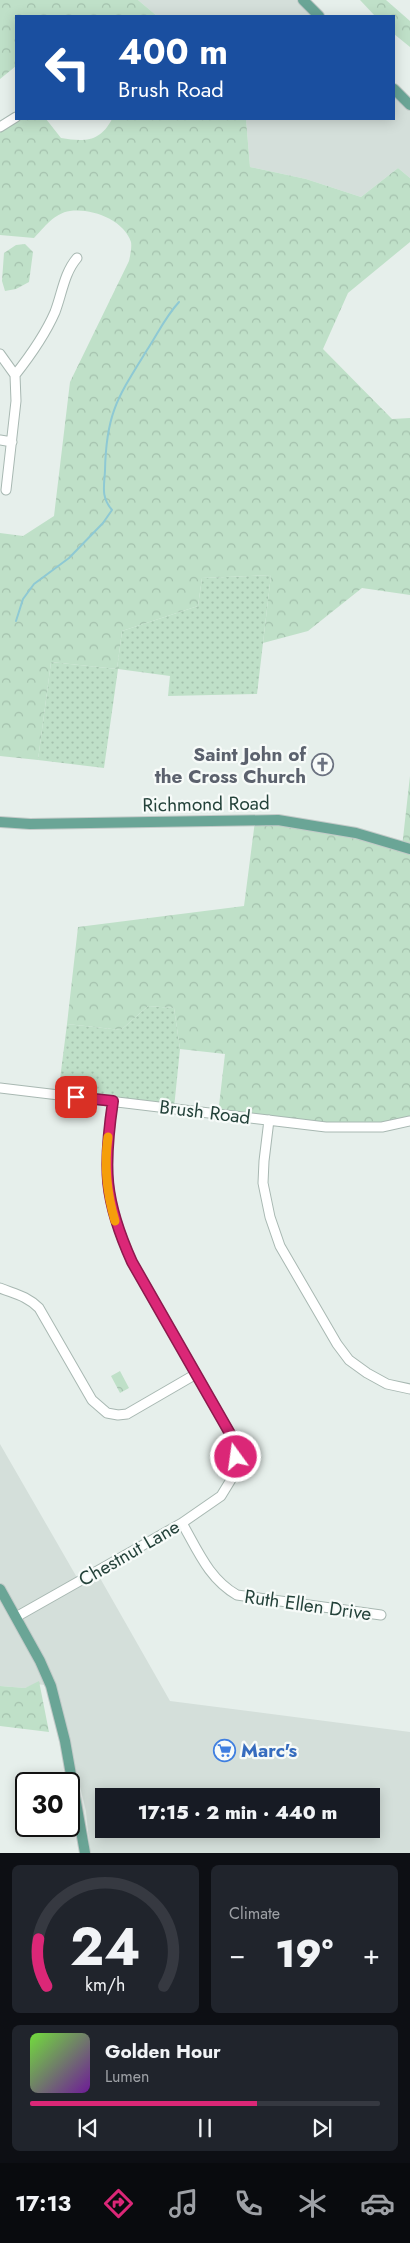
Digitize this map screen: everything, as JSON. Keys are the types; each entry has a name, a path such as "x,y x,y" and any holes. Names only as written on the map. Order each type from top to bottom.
{"main road":[{"path":"303,0 318,15"},
{"path":"395,90 410,105"},
{"name":"Richmond Road","path":"0,822 30,824 278,820 356,833 410,849"},
{"path":"0,1589 51,1686 65,1741 85,1853"}],"street":[{"path":"0,127 15,118"},
{"path":"15,375 34,350 55,313 70,267 77,258"},
{"path":"0,354 15,375 16,401 6,490"},
{"path":"0,440 12,442"},
{"name":"Brush Road","path":"0,1088 326,1127 382,1127 410,1121"},
{"path":"0,1288 21,1294 30,1299 39,1308 92,1400 107,1413 128,1414 196,1374 132,1262 119,1233 110,1202 107,1174 107,1142 113,1101"},
{"path":"269,1120 264,1161 264,1183 270,1217 280,1246 337,1344 349,1360 387,1384 410,1390"},
{"name":"Chestnut Lane","path":"16,1617 182,1523 222,1496 232,1478 236,1457 232,1437 196,1374"},
{"name":"Ruth Ellen Drive","path":"182,1523 210,1572 222,1586 237,1595 381,1615"}],"shaded area":[{"path":"138,0 303,0 318,15 156,15"},
{"path":"395,90 410,105 410,178 398,168 361,197 306,179 250,167 246,120 395,120"},
{"path":"0,1444 79,1581 96,1571 170,1701 410,1732 410,1853 90,1853 86,1811 80,1787 80,1772 76,1772 55,1686 35,1684 25,1688 0,1686"}],"green space":[{"path":"0,0 138,0 156,15 15,15 15,67 0,79"},
{"path":"360,0 386,0 410,21 410,47 395,35 395,15 374,15"},
{"path":"15,120 47,120 61,138 85,140 97,136 111,120 246,120 250,167 306,179 361,197 398,168 410,178 410,242 348,293 323,349 392,419 410,418 410,595 362,588 308,631 263,643 271,575 202,578 198,606 122,631 117,669 51,662 38,760 0,756 0,533 23,536 54,516 70,382 129,261 131,242 122,227 106,217 88,211 64,212 50,222 34,238 0,235 0,127"},
{"path":"25,244 33,252 29,282 16,289 5,291 2,281 4,253 16,245"},
{"path":"271,575 257,694 168,696 170,676 118,669 104,768 38,760 51,662 117,669 122,631 198,606 202,578"},
{"path":"410,776 410,1121 357,1128 218,1114 225,1054 180,1049 174,1008 148,1006 121,1030 67,1024 78,927 244,906 255,821 274,820 402,847"},
{"path":"148,1006 174,1008 180,1049 174,1108 58,1095 67,1024 121,1030"},
{"path":"120,1371 129,1388 120,1393 111,1376"},
{"path":"39,1681 49,1732 0,1726 0,1686 25,1688"}],"waterway":[{"path":"16,621 23,599 34,584 69,558 103,523 112,510 106,501 104,487 106,451 111,420 128,381 166,319 179,302"}],"slow traffic":[{"path":"108,1137 107,1174 110,1202 115,1221"}],"place":[{"name":"Saint John of the Cross Church","path":"322,765"},
{"name":"Marc's","path":"225,1750"}],"route":[{"path":"76,1097 113,1101 107,1142 107,1174 110,1202 119,1233 132,1262 232,1437 236,1457"}]}
